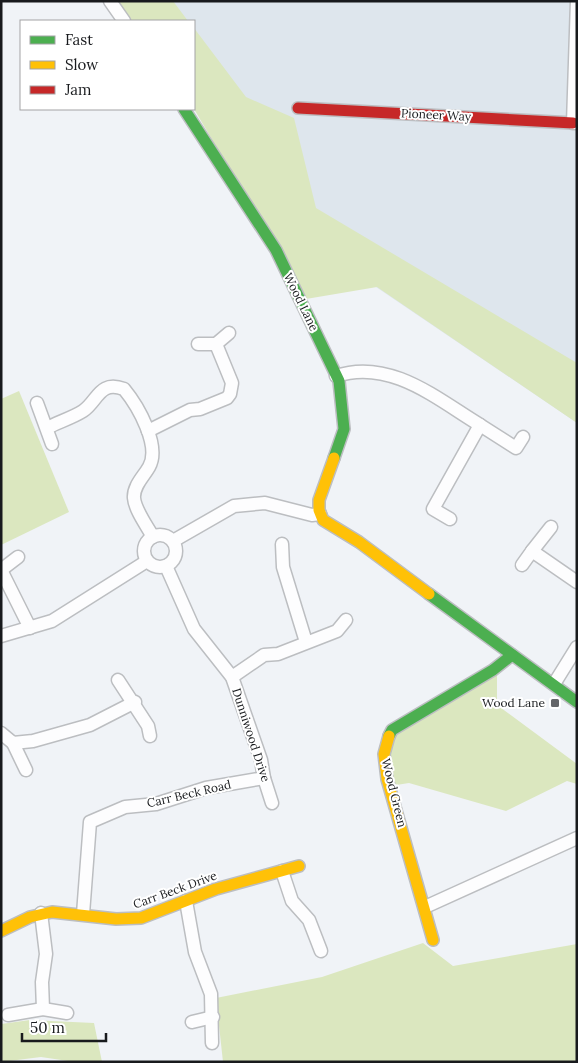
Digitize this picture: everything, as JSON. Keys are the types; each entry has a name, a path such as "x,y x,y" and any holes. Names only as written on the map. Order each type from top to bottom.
{"street":[{"path":"110,1 123,20"},
{"name":"Pioneer Way","path":"298,108 575,123 577,1"},
{"name":"Wood Lane","path":"185,110 276,250 336,376 343,403 344,429 319,500 318,508 320,514"},
{"path":"198,344 216,344 229,333"},
{"path":"148,431 190,410 200,409 226,398 230,394 232,383 216,344"},
{"path":"336,376 357,371 382,373 401,378 516,448 523,436"},
{"path":"47,428 84,410 102,390 118,387 124,389 130,396 152,441 154,454 151,464 135,489 134,499 152,536"},
{"path":"37,403 52,444"},
{"path":"450,520 433,509 480,426"},
{"path":"172,541 234,506 266,502 312,515 320,514 323,520 360,542 577,702"},
{"path":"522,565 550,527"},
{"path":"164,535 172,541 176,556 166,566 156,567 147,561 143,550 145,544 152,536 164,535"},
{"path":"282,544 283,567 306,642"},
{"path":"532,551 577,582"},
{"path":"18,558 1,570 30,628"},
{"path":"1,636 52,621 147,561"},
{"name":"Dunniwood Drive","path":"166,566 194,629 232,676 261,760 264,778 272,802"},
{"path":"232,676 264,655 278,654 337,631 346,620"},
{"path":"554,684 577,646"},
{"name":"Wood Green","path":"433,940 387,780 384,764 384,747 392,730 493,670 512,655"},
{"path":"118,680 148,726 150,736"},
{"path":"13,743 33,741 90,725 134,703"},
{"path":"1,733 13,743 26,770"},
{"name":"Carr Beck Road","path":"83,914 90,822 124,807 156,804 206,788 264,778"},
{"path":"425,907 577,838"},
{"name":"Carr Beck Drive","path":"1,931 41,913 83,914 133,920 216,889 298,866"},
{"path":"282,871 292,901 309,920 321,951"},
{"path":"186,901 195,952 211,994 213,1017 212,1043"},
{"path":"41,913 46,954 42,982 43,1009"},
{"path":"8,1015 43,1009 67,1013"},
{"path":"192,1022 213,1017"}],"shaded area":[{"path":"153,1 577,1 577,423 376,287 195,66 195,20 165,20"}],"green space":[{"path":"107,1 173,1 187,20 119,20"},
{"path":"195,29 246,97 294,118 316,208 577,363 577,423 377,287 306,299 195,110"},
{"path":"19,391 69,512 1,545 1,399"},
{"path":"497,667 497,705 577,764 577,784 567,781 506,811 409,783 390,786 387,739"},
{"path":"423,943 453,966 577,944 577,1062 223,1062 216,998 322,977"},
{"path":"30,1020 94,1023 102,1062 75,1062 41,1057 1,1062 1,1024"}],"traffic: fast":[{"path":"185,110 276,250 339,381 344,429 334,458"},
{"path":"429,594 577,702"},
{"path":"389,736 392,730 493,670 512,655"}],"traffic: slow":[{"path":"334,458 319,500 319,510 323,520 359,542 429,594"},
{"path":"389,736 384,754 387,779 433,940"},
{"path":"1,931 30,917 52,912 116,919 141,918 216,889 299,866"}],"traffic: jam":[{"path":"298,108 573,123"}],"place":[{"name":"Wood Lane","path":"555,703"}]}
